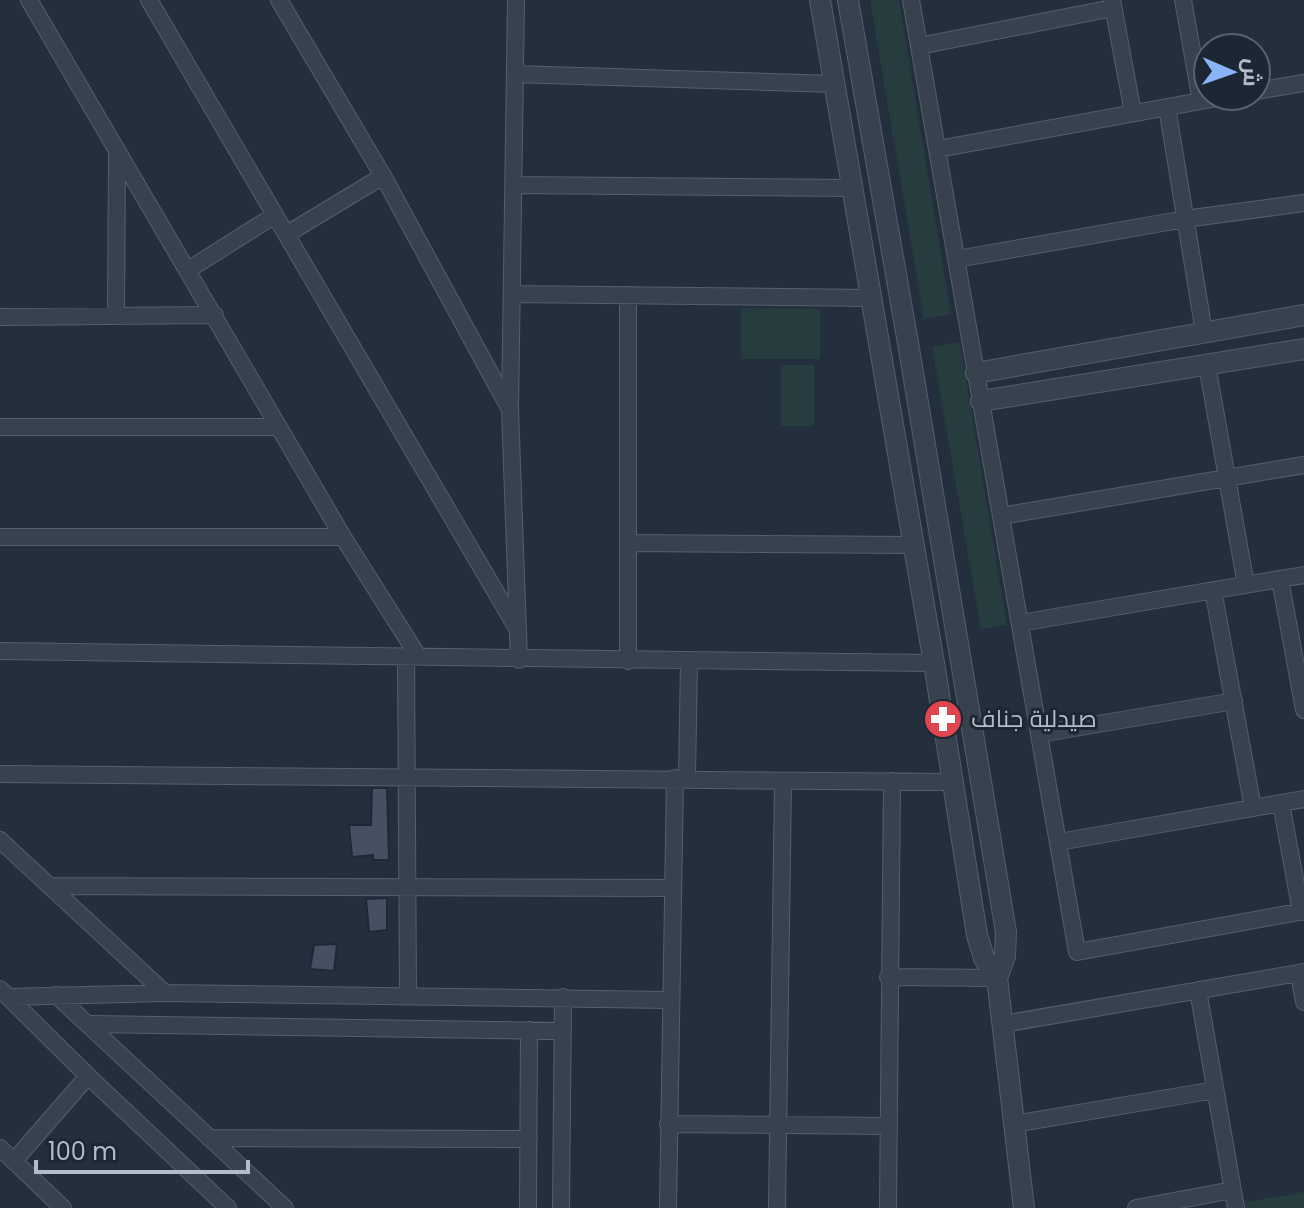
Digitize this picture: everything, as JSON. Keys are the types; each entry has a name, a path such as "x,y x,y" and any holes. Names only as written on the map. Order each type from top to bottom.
{"street":[{"path":"29,0 412,656 406,778 408,996"},
{"path":"149,0 518,630"},
{"path":"279,0 383,176 510,409"},
{"path":"516,0 510,409 519,660"},
{"path":"820,0 954,782 977,935 984,958 997,978 1024,1208"},
{"path":"848,0 1006,932 1005,956 997,978"},
{"path":"911,0 1077,952 1302,912 1281,803"},
{"path":"1183,0 1192,50"},
{"path":"919,46 1113,4 1133,113"},
{"path":"515,74 834,84"},
{"path":"1272,88 1304,83"},
{"path":"938,149 1192,103"},
{"path":"1167,107 1204,332"},
{"path":"116,315 117,152"},
{"path":"287,234 383,176"},
{"path":"514,185 852,188"},
{"path":"957,259 1185,219 1304,203"},
{"path":"188,270 275,215"},
{"path":"512,294 872,298"},
{"path":"628,295 628,661"},
{"path":"0,317 215,315"},
{"path":"976,373 1304,315"},
{"path":"880,349 908,343"},
{"path":"981,401 1304,349"},
{"path":"1207,365 1246,585"},
{"path":"0,427 279,427"},
{"path":"1001,516 1304,465"},
{"path":"0,537 343,537"},
{"path":"630,543 914,545"},
{"path":"1020,623 1304,575"},
{"path":"1280,579 1304,710"},
{"path":"1213,590 1253,808"},
{"path":"0,651 934,663"},
{"path":"668,1208 673,888 689,661"},
{"path":"1039,734 1234,701"},
{"path":"0,774 954,782"},
{"path":"777,1208 783,781"},
{"path":"888,1208 892,781"},
{"path":"1059,842 1304,799"},
{"path":"0,840 165,993"},
{"path":"52,886 673,888"},
{"path":"1003,1024 1301,972 1304,1002"},
{"path":"888,977 997,978"},
{"path":"1198,990 1236,1208"},
{"path":"5,993 671,1000"},
{"path":"5,993 228,1208"},
{"path":"56,995 91,1024 285,1208"},
{"path":"561,1208 563,997"},
{"path":"91,1024 563,1031"},
{"path":"528,1208 529,1030"},
{"path":"14,1161 88,1076"},
{"path":"1014,1124 1215,1090"},
{"path":"668,1124 888,1126"},
{"path":"209,1138 529,1139"},
{"path":"0,1148 63,1208"},
{"path":"1136,1208 1233,1190"}],"green space":[{"path":"870,0 899,0 951,314 924,319"},
{"path":"741,308 820,309 820,359 741,359"},
{"path":"960,342 1007,625 981,629 932,347"},
{"path":"781,365 814,365 814,426 781,426"},
{"path":"1304,1192 1304,1208 1246,1208 1245,1202"}],"building":[{"path":"372,788 387,788 389,860 373,860 373,855 352,857 349,825 371,825"},
{"path":"387,898 387,930 369,932 366,899"},
{"path":"337,944 334,971 310,969 314,945"}],"place":[{"name":"صيدلية جناف","path":"943,719"}]}
